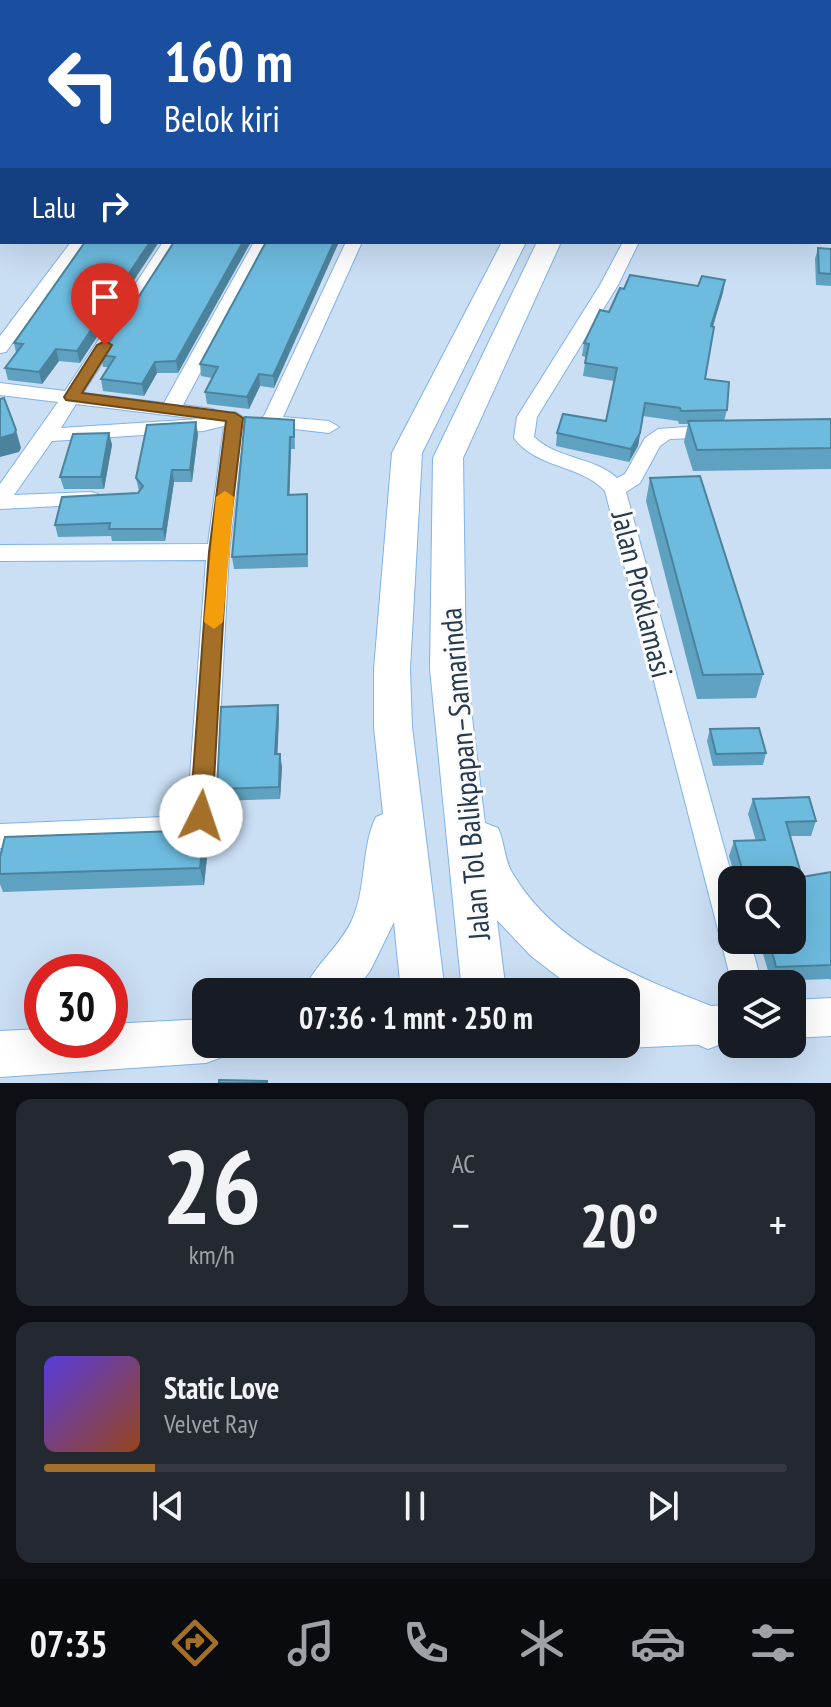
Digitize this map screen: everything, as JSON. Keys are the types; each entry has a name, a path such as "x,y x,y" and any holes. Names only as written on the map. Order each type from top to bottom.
{"highway":[{"name":"Jalan Tol Balikpapan–Samarinda","path":"421,978 393,727 392,669 407,453 513,244"},
{"name":"Jalan Tol Balikpapan–Samarinda","path":"482,978 448,669 448,458 548,244"},
{"path":"448,669 464,723 490,871 519,916 595,978"},
{"path":"335,978 374,924 381,903 389,858 393,727"},
{"path":"640,998 718,1025"},
{"path":"0,1054 192,1042"}],"main road":[{"path":"806,1018 831,1017"},
{"path":"640,1029 718,1026"}],"street":[{"path":"0,348 78,244"},
{"path":"0,500 72,397 170,244"},
{"path":"171,409 261,244"},
{"path":"271,421 353,244"},
{"name":"Jalan Proklamasi","path":"630,244 609,285 527,417 524,438 532,449 602,476 615,489 718,875"},
{"path":"0,389 329,427"},
{"path":"46,435 203,425 235,418"},
{"path":"0,836 190,828 199,822 218,552 235,418"},
{"path":"615,489 633,478 652,442 665,433 730,431"},
{"path":"0,500 116,498"},
{"path":"0,553 218,552"}],"building":[{"path":"84,244 149,244 77,351 56,349 39,372 5,368 23,344 14,343"},
{"path":"173,244 242,244 176,361 155,362 142,384 101,379 115,357 101,355"},
{"path":"265,244 333,244 273,376 259,374 247,397 205,392 218,367 200,364"},
{"path":"818,248 831,249 831,274 819,273"},
{"path":"630,275 698,286 702,276 725,280 711,326 714,327 705,379 729,382 727,410 681,411 680,408 645,403 640,433 631,449 557,433 563,414 606,421 617,368 585,363 589,344 584,343 600,310 609,312"},
{"path":"4,398 16,430 14,434 0,438 0,399"},
{"path":"245,417 294,420 294,437 290,437 288,495 307,494 307,554 232,557"},
{"path":"831,419 831,448 697,450 688,421"},
{"path":"196,422 190,470 172,470 163,529 109,529 110,523 55,525 62,497 138,493 143,486 136,478 147,425"},
{"path":"109,433 101,477 60,477 73,434"},
{"path":"700,476 763,674 703,675 650,478"},
{"path":"278,705 275,754 280,754 279,787 217,789 221,707"},
{"path":"759,728 766,753 716,754 710,729"},
{"path":"809,797 816,821 786,822 799,866 741,866 734,841 765,840 753,799"},
{"path":"204,830 200,868 0,874 5,837"},
{"path":"831,872 831,965 776,967 773,954 806,954 806,876"},
{"path":"219,1080 267,1081 267,1083 219,1083"}],"slow traffic":[{"path":"214,622 225,497"}],"route":[{"path":"105,345 72,397 235,418 218,552 201,816"}]}
